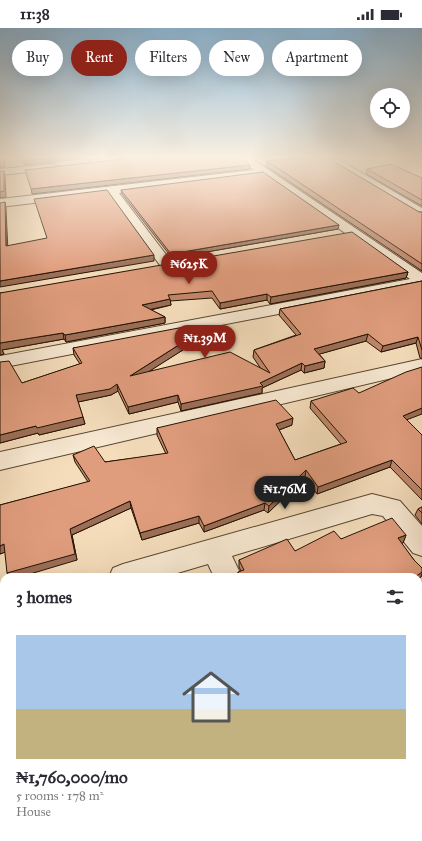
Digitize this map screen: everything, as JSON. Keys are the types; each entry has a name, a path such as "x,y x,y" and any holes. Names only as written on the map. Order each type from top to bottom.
{"street":[{"path":"0,203 60,196"},
{"path":"115,196 167,265"},
{"path":"305,196 422,280"},
{"path":"393,196 422,213"},
{"path":"330,236 354,232"},
{"path":"152,267 183,262"},
{"path":"0,362 422,280"},
{"path":"0,461 422,365"},
{"path":"137,573 372,504 391,508 422,545"},
{"path":"215,550 226,573"}],"building":[{"path":"59,196 111,196 154,255 0,281 0,203 5,202 6,246 47,238 34,199"},
{"path":"126,196 297,196 339,225 171,254"},
{"path":"320,196 392,196 419,212 422,212 422,264"},
{"path":"415,196 422,196 422,200"},
{"path":"352,232 408,272 271,297 267,294 220,303 212,291 168,295 170,299 142,305 165,317 65,335 63,333 0,343 0,293"},
{"path":"422,281 422,350 418,337 383,346 368,334 314,349 325,361 305,366 302,363 260,383 263,386 181,404 178,395 128,407 117,384 110,389 76,395 83,417 0,435 0,362 9,361 22,383 82,363 73,348 184,327 196,334 130,376 230,352 270,373 254,350 301,334 280,309"},
{"path":"422,367 422,408 403,416 422,435 422,490 392,460 318,487 306,470 269,506 265,503 204,526 199,516 140,533 130,501 70,529 75,554 7,573 4,544 0,546 0,505 90,481 73,455 94,446 105,462 168,453 157,428 276,400 293,418 276,424 295,460 347,442 311,401 353,388 359,393 406,372"},
{"path":"422,507 422,513 418,509"},
{"path":"392,518 406,535 398,538 414,560 422,568 422,572 238,572 244,570 239,560 287,539 295,551 334,531 341,539"}]}
